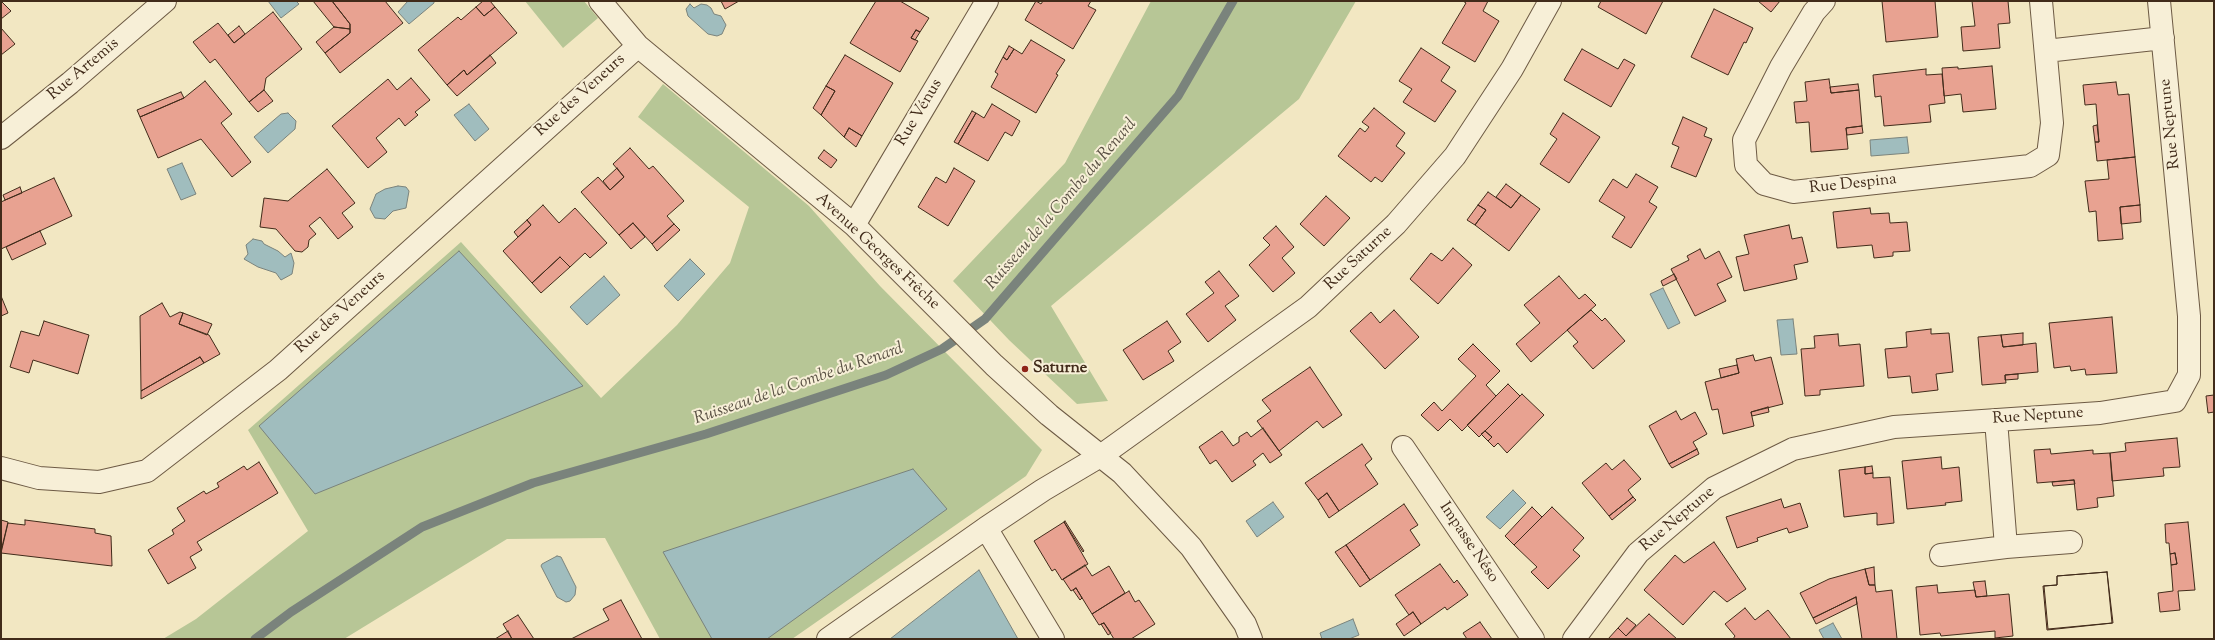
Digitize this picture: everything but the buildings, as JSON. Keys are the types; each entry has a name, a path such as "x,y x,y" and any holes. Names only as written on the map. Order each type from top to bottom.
{"street":[{"name":"Rue Artemis","path":"1,138 70,83 165,1"},
{"name":"Avenue Georges Frêche","path":"600,1 638,46 854,225 994,365 1049,415 1102,455 1122,473 1191,547 1245,624 1251,639"},
{"name":"Rue Vénus","path":"854,225 987,1"},
{"name":"Rue Saturne","path":"828,639 986,528 1043,490 1102,455 1308,307 1396,224 1455,156 1512,69 1550,1"},
{"name":"Rue Despina","path":"1824,1 1814,12 1782,68 1744,140 1746,165 1764,184 1792,192 2030,166 2048,155 2052,123 2041,1"},
{"name":"Rue Neptune","path":"1574,639 1638,552 1714,488 1793,449 1894,427 2100,413 2175,402 2189,375 2189,316 2159,1"},
{"path":"2046,51 2162,38"},
{"name":"Rue des Veneurs","path":"1,468 39,478 98,482 147,471 278,370 638,46"},
{"path":"1996,420 2006,547"},
{"name":"Impasse Néso","path":"1402,447 1533,639"},
{"path":"986,528 1052,639"},
{"path":"1941,555 2006,547 2071,542"}],"green space":[{"path":"525,1 584,1 598,18 563,48"},
{"path":"1151,1 1356,1 1299,99 1051,306 1108,401 1077,404 1009,340 953,281 1065,163"},
{"path":"663,84 809,206 880,286 1042,450 1026,476 792,639 660,639 605,538 507,539 344,639 163,639 196,619 308,531 248,430 461,242 601,398 677,325 730,263 749,207 638,117"}],"water":[{"path":"268,1 296,1 299,4 281,18"},
{"path":"408,1 434,1 434,3 409,24 398,12"},
{"path":"690,4 694,8 701,4 707,5 711,8 714,14 721,16 726,25 722,34 717,36 708,34 688,16 686,9"},
{"path":"469,104 489,129 475,141 454,115"},
{"path":"288,113 296,121 295,129 268,153 254,137 281,114"},
{"path":"1907,137 1909,153 1871,156 1870,140"},
{"path":"182,163 196,194 181,200 167,169"},
{"path":"398,186 406,187 409,191 406,208 393,211 385,219 375,218 370,209 376,194 385,189"},
{"path":"253,239 262,241 264,244 278,251 285,257 291,253 294,263 292,274 281,280 276,273 258,267 244,259 248,254 246,245"},
{"path":"459,251 583,386 315,494 259,426"},
{"path":"690,259 705,274 678,301 664,286"},
{"path":"604,276 620,295 587,325 570,307"},
{"path":"1663,288 1680,323 1668,329 1650,294"},
{"path":"1793,319 1797,354 1781,355 1777,320"},
{"path":"913,469 947,509 767,639 712,639 663,552"},
{"path":"1513,490 1526,503 1500,529 1486,517"},
{"path":"1273,502 1284,517 1257,537 1246,521"},
{"path":"557,556 561,557 576,587 575,595 570,601 566,602 557,597 541,566"},
{"path":"979,570 1018,639 890,639"},
{"path":"1353,619 1359,635 1349,639 1322,639 1320,633"},
{"path":"1833,623 1842,639 1824,639 1819,630"}],"waterway":[{"name":"Ruisseau de la Combe du Renard","path":"255,639 291,612 422,527 533,483 706,434 886,375 942,349 985,319 1178,96 1233,1"}],"place":[{"name":"Saturne","path":"1025,369"}]}
